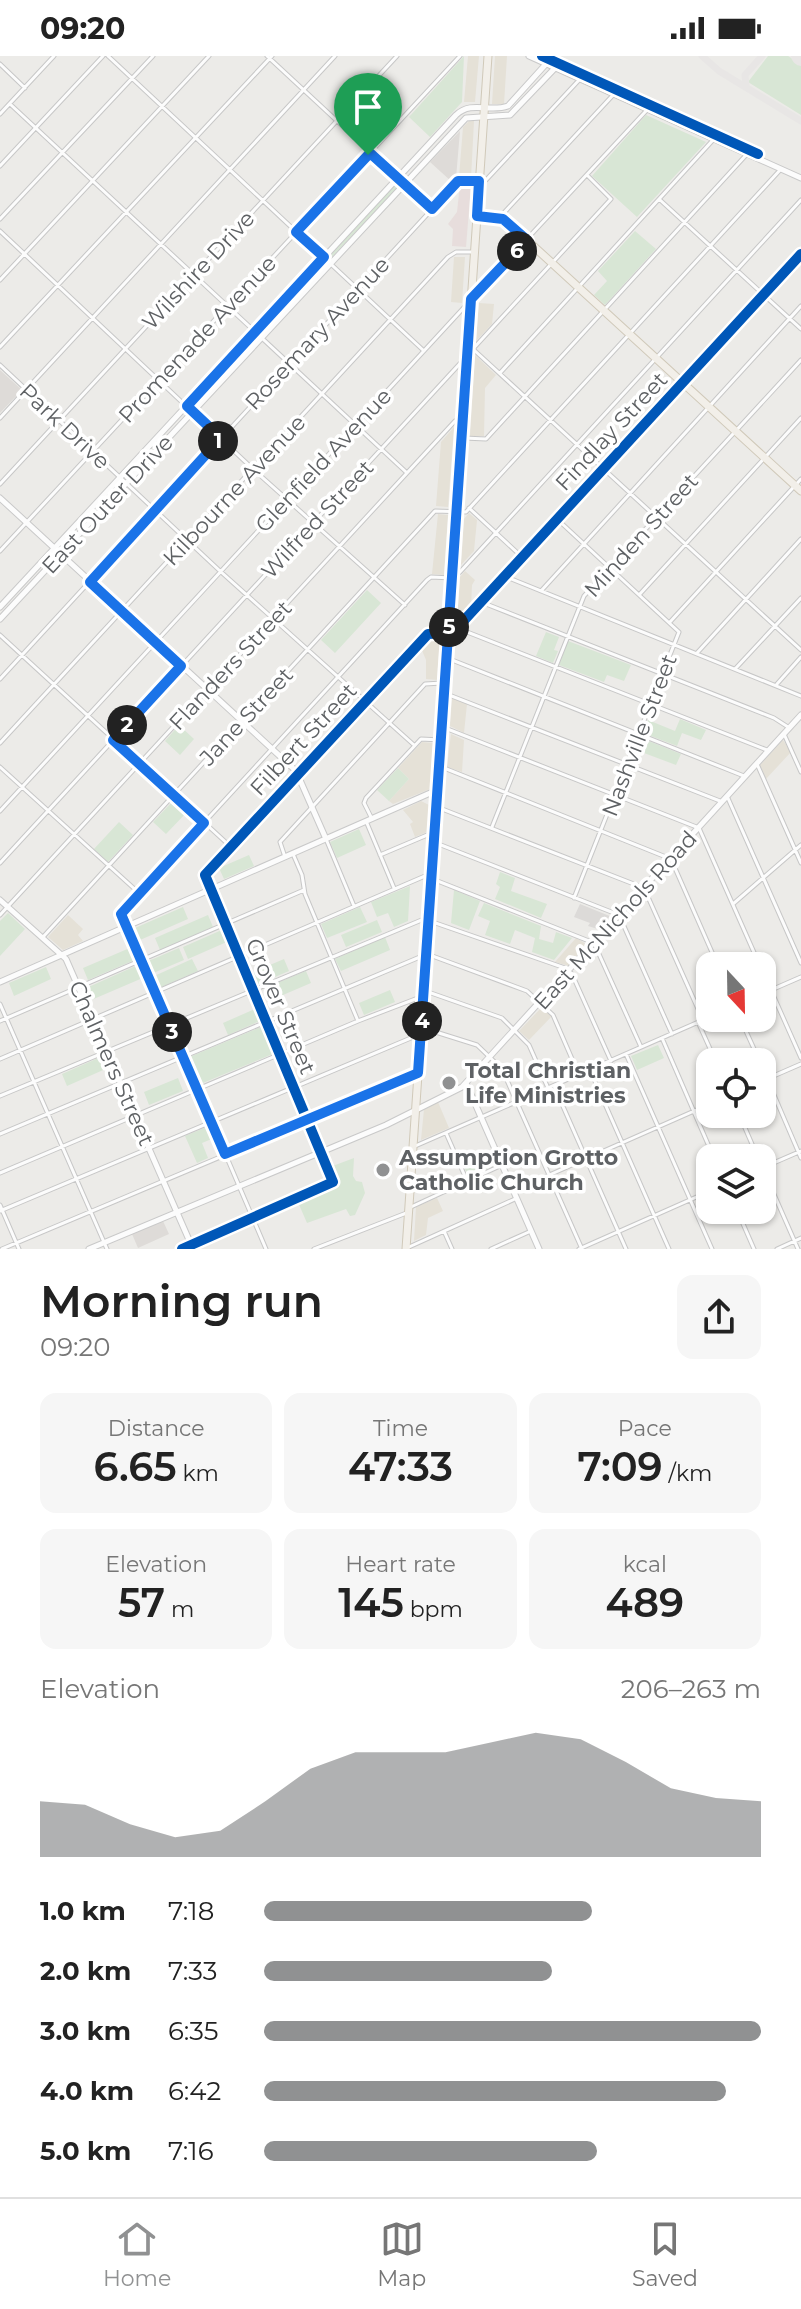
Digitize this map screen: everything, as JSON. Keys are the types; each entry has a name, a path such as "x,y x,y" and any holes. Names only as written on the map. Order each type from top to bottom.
{"main road":[{"path":"406,1249 488,56"},
{"path":"477,216 500,218 527,240 708,407 799,485"}],"street":[{"path":"43,56 49,62"},
{"path":"0,114 54,56"},
{"path":"0,166 105,56 424,351"},
{"path":"0,219 153,56"},
{"path":"0,280 209,56"},
{"path":"0,418 335,56"},
{"name":"Wilshire Drive","path":"0,484 397,56"},
{"name":"Promenade Avenue","path":"0,551 460,56"},
{"path":"529,56 801,178"},
{"path":"0,347 270,57 432,209"},
{"path":"0,64 25,88"},
{"path":"464,108 468,116 511,104 546,64"},
{"path":"464,108 505,117 514,112 555,68"},
{"path":"534,78 541,83"},
{"name":"Rosemary Avenue","path":"0,679 458,181 486,180 580,79"},
{"path":"500,218 614,94"},
{"path":"10,104 407,473"},
{"name":"East Outer Drive","path":"0,607 464,108"},
{"path":"503,108 505,117"},
{"name":"Glenfield Avenue","path":"0,811 647,109"},
{"name":"East Outer Drive","path":"0,619 468,116"},
{"path":"500,373 713,139"},
{"path":"462,438 486,439 747,154"},
{"path":"457,513 464,513 469,508 781,169"},
{"name":"Wilfred Street","path":"0,863 611,199 587,175"},
{"path":"659,199 801,329"},
{"path":"266,1249 122,912 430,577 452,578 496,532 801,200"},
{"path":"0,231 253,469 405,605"},
{"name":"Kilbourne Avenue","path":"0,743 452,253 474,252"},
{"name":"Findlay Street","path":"448,633 457,628 801,254"},
{"path":"541,591 801,306"},
{"path":"470,352 500,373 801,650"},
{"name":"Minden Street","path":"492,827 584,596 801,360"},
{"name":"Park Drive","path":"0,365 220,571 414,745"},
{"path":"639,595 801,418"},
{"name":"Flanders Street","path":"0,915 455,421 463,420"},
{"name":"Nashville Street","path":"574,898 675,644 679,632 670,622 799,485"},
{"path":"0,498 298,774 354,906"},
{"path":"469,508 522,557"},
{"name":"Jane Street","path":"42,937 435,511 457,513"},
{"path":"557,519 670,622"},
{"path":"697,653 801,539"},
{"path":"504,576 801,696"},
{"path":"736,668 801,598"},
{"path":"481,602 774,718 789,728"},
{"path":"457,628 769,751"},
{"name":"Filbert Street","path":"211,890 205,875 366,700 428,634 448,633"},
{"path":"0,635 231,847"},
{"path":"776,684 801,657"},
{"path":"447,658 746,776"},
{"path":"285,857 280,842 390,722 427,683 445,683"},
{"path":"444,693 725,799 801,963"},
{"name":"East McNichols Road","path":"89,1249 105,1246 177,1211 386,1125 466,1083 801,715"},
{"path":"442,727 699,828 754,952"},
{"path":"784,734 801,772"},
{"path":"394,888 380,855 364,800 421,739 441,740"},
{"path":"757,764 801,863"},
{"path":"439,766 671,859 712,952"},
{"path":"0,767 139,893"},
{"path":"0,982 438,790"},
{"path":"437,807 644,888 696,1009"},
{"path":"380,855 435,831"},
{"path":"434,845 441,845 619,915 672,1034"},
{"path":"733,904 801,845"},
{"path":"293,854 302,875 304,890 358,1021"},
{"path":"0,1059 425,876 594,943 641,1047"},
{"name":"Grover Street","path":"211,890 333,1182 253,1218"},
{"path":"0,1021 304,890"},
{"name":"Chalmers Street","path":"0,900 63,955 192,1247"},
{"path":"0,1096 331,956 429,919 569,971 611,1061"},
{"path":"0,1134 427,954 525,990 553,1015 579,1075"},
{"path":"776,988 801,977"},
{"path":"0,1173 424,994 431,993 502,1018 529,1045 548,1088"},
{"path":"776,1002 801,1061 776,1074"},
{"path":"0,1004 105,1246"},
{"path":"413,1147 696,1023"},
{"path":"1,1211 421,1031 477,1045 504,1071 581,1249 696,1197"},
{"path":"662,1038 708,1144"},
{"path":"626,1054 712,1249"},
{"path":"590,1070 669,1249"},
{"path":"2,1249 418,1073"},
{"path":"466,1083 539,1249"},
{"path":"554,1086 626,1249"},
{"path":"776,1103 801,1158"},
{"path":"513,1191 694,1111"},
{"path":"446,1133 467,1181"},
{"path":"776,1162 800,1152"},
{"path":"314,1249 409,1210 502,1165"},
{"path":"406,1249 517,1198"},
{"path":"776,1199 798,1249"},
{"path":"0,1205 19,1249"},
{"path":"182,1249 253,1218"},
{"path":"743,1224 754,1249"},
{"path":"444,1231 452,1249"},
{"path":"491,1249 531,1231"},
{"path":"777,1249 801,1238"}],"shaded area":[{"path":"468,56 479,56 475,102 464,102"},
{"path":"495,56 507,56 504,104 492,104"},
{"path":"470,120 474,121 471,178 459,177 463,127"},
{"path":"460,131 456,178 452,182 430,162"},
{"path":"460,184 471,185 466,247 452,246 453,229 448,224 457,212"},
{"path":"454,257 465,257 462,303 451,302"},
{"path":"479,303 494,304 492,324 476,341"},
{"path":"475,355 496,375 485,388 484,436 470,436"},
{"path":"0,370 22,390 0,413"},
{"path":"454,427 448,507 436,506 441,442"},
{"path":"469,513 477,520 474,551 461,565 464,519"},
{"path":"438,514 448,515 444,575 432,574"},
{"path":"465,571 475,580 471,608 457,622 460,577"},
{"path":"430,637 440,637 437,680 426,679 426,660 421,648"},
{"path":"452,698 467,704 464,733 450,726"},
{"path":"451,734 464,740 462,772 447,767"},
{"path":"783,740 791,752 766,779 760,765"},
{"path":"422,742 433,743 430,789 393,804 389,801 409,779 398,768"},
{"path":"421,801 429,805 427,832 415,837 410,824 413,822 403,810"},
{"path":"580,904 612,918 601,930 588,926 590,923 574,917"},
{"path":"68,915 83,929 78,935 83,941 63,950 48,937"},
{"path":"576,938 588,945 569,966 555,962"},
{"path":"542,1007 552,1016 529,1040 519,1031"},
{"path":"438,1102 449,1128 421,1140 424,1109"},
{"path":"437,1198 443,1211 428,1218 426,1235 414,1241 416,1207"},
{"path":"163,1221 169,1234 138,1248 132,1234"}],"green space":[{"path":"464,56 462,102 430,137 409,117"},
{"path":"768,56 788,56 801,64 801,115 748,82"},
{"path":"646,115 706,142 637,217 592,176"},
{"path":"396,183 399,186 330,259 329,256"},
{"path":"635,231 656,249 605,305 594,295 607,281 598,271"},
{"path":"367,590 381,603 335,653 321,640"},
{"path":"546,632 559,637 553,663 536,656"},
{"path":"568,641 631,665 624,681 607,675 604,682 559,665"},
{"path":"680,719 706,730 701,740 682,733 677,746 643,733 648,720 675,731"},
{"path":"179,725 194,739 180,755 165,741"},
{"path":"641,738 681,754 676,765 636,750"},
{"path":"398,768 409,779 389,801 377,790"},
{"path":"174,800 187,812 166,834 153,822"},
{"path":"119,822 133,835 108,862 94,849"},
{"path":"359,829 366,845 337,858 330,842"},
{"path":"249,855 254,866 224,879 219,868"},
{"path":"500,872 515,878 511,891 547,904 541,918 495,899 500,887 496,884"},
{"path":"410,886 408,921 394,927 388,913 377,917 371,902"},
{"path":"454,890 480,901 469,930 451,923"},
{"path":"484,903 541,926 539,939 553,943 556,932 572,938 554,960 532,952 535,938 515,930 510,944 485,935 490,921 478,916"},
{"path":"183,907 188,919 140,940 135,928"},
{"path":"360,907 367,922 327,938 321,924"},
{"path":"8,913 25,929 0,956 0,921"},
{"path":"208,915 213,927 160,950 155,938"},
{"path":"377,920 382,932 346,947 341,935"},
{"path":"224,929 229,941 188,959 183,947"},
{"path":"385,937 390,950 341,971 335,959"},
{"path":"132,947 137,959 88,980 83,968"},
{"path":"179,948 184,960 151,974 146,962"},
{"path":"192,959 198,971 157,989 152,977"},
{"path":"284,959 289,971 254,986 249,974"},
{"path":"140,964 145,977 89,1001 84,989"},
{"path":"46,967 51,979 14,996 9,983"},
{"path":"306,971 311,983 276,998 270,986"},
{"path":"390,990 395,1002 364,1015 359,1003"},
{"path":"257,1008 262,1020 228,1035 223,1023"},
{"path":"263,1026 275,1053 198,1085 187,1058"},
{"path":"658,1045 664,1058 637,1070 631,1056"},
{"path":"105,1055 110,1067 67,1086 62,1074"},
{"path":"178,1078 183,1091 149,1105 144,1092"},
{"path":"209,1126 214,1138 202,1143 208,1158 197,1163 185,1136"},
{"path":"492,1152 497,1164 469,1177 463,1165"},
{"path":"354,1158 353,1176 356,1181 362,1182 365,1193 355,1215 350,1216 346,1209 307,1223 297,1200 336,1183 330,1167"}],"taxiway":[{"path":"702,56 719,71 801,121"},
{"path":"746,86 745,75 762,56"}],"cycle path":[{"path":"542,56 758,154"},
{"path":"182,1249 333,1182 205,875 428,634 448,633 457,628 801,254"}],"place":[{"name":"Total Christian Life Ministries","path":"449,1083"},
{"name":"Assumption Grotto Catholic Church","path":"383,1170"}],"route":[{"path":"370,153 432,209 458,181 479,181 477,216 503,219 527,240 471,299 418,1073 225,1154 121,914 204,823 113,740 181,666 90,582 221,438 187,406 324,257 296,232 368,155 370,153"}]}
